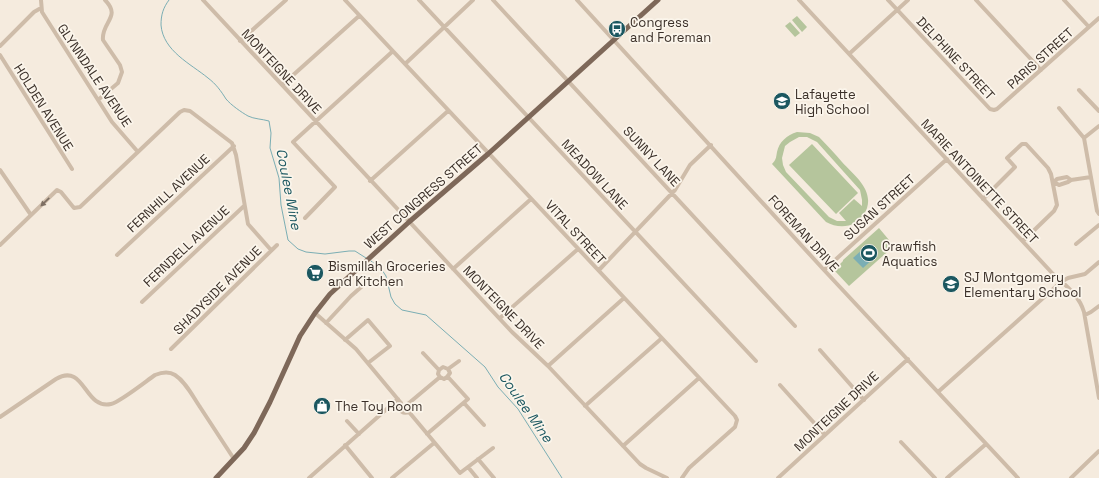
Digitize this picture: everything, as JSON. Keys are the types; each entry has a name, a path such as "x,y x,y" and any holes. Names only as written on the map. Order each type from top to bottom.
{"main road":[{"name":"WEST CONGRESS STREET","path":"216,478 249,441 261,422 300,336 330,294 376,251 488,154 658,0"}],"street":[{"path":"0,46 34,12 41,8 41,0"},
{"path":"98,100 118,83 122,72 120,65 103,40 104,31 112,12 105,0"},
{"name":"MONTEIGNE DRIVE","path":"202,0 316,121 370,181 623,446 646,468 667,478"},
{"path":"240,41 286,0"},
{"name":"VITAL STREET","path":"344,0 735,416 737,423 735,427 689,468 682,478"},
{"name":"MEADOW LANE","path":"419,0 756,361"},
{"path":"405,64 473,0"},
{"name":"SUNNY LANE","path":"493,0 796,326"},
{"name":"FOREMAN DRIVE","path":"577,0 824,270 1018,478"},
{"name":"MARIE ANTOINETTE STREET","path":"799,0 1023,242 1061,282 1072,291 1079,300 1085,315 1097,378 1099,398"},
{"name":"DELPHINE STREET","path":"888,0 990,109 994,110"},
{"path":"849,54 908,0"},
{"path":"976,0 1041,70"},
{"path":"1064,0 1089,27"},
{"name":"GLYNNDALE AVENUE","path":"41,8 42,12 112,122 138,152"},
{"path":"282,85 359,16"},
{"name":"PARIS STREET","path":"994,110 997,109 1099,18"},
{"path":"305,218 335,187 293,142 393,51"},
{"name":"HOLDEN AVENUE","path":"0,55 72,169"},
{"path":"1079,90 1099,111"},
{"path":"1059,108 1084,138 1097,211 1099,214"},
{"path":"0,245 58,190 62,192 74,208 80,207 180,112 184,110 190,111 230,141 234,146 248,224 271,250"},
{"path":"370,181 448,110"},
{"path":"1084,138 1099,126"},
{"path":"983,199 1015,168 1007,158 1022,144 1026,144 1048,168 1053,182 1057,205 1054,211 1023,242"},
{"path":"599,270 673,193 690,165 711,145"},
{"name":"FERNHILL AVENUE","path":"117,255 234,146"},
{"name":"SUSAN STREET","path":"824,270 947,160"},
{"path":"0,170 31,215"},
{"path":"1053,182 1057,179 1067,177 1071,180 1091,177"},
{"path":"454,269 531,199"},
{"name":"FERNDELL AVENUE","path":"142,302 244,206"},
{"path":"1076,244 1099,225"},
{"name":"SHADYSIDE AVENUE","path":"171,349 276,244"},
{"path":"500,318 578,249"},
{"path":"938,392 1061,282 1068,278 1085,274 1099,262"},
{"path":"326,323 351,296 368,281"},
{"path":"548,366 624,298"},
{"path":"1085,315 1099,306"},
{"path":"315,313 346,340 368,363 401,403 400,410 403,413 408,412"},
{"path":"346,340 368,320 390,346 368,363"},
{"path":"586,406 662,338"},
{"path":"820,350 864,400"},
{"path":"423,353 439,370 440,377"},
{"name":"MONTEIGNE DRIVE","path":"778,478 908,359"},
{"path":"448,369 459,361"},
{"path":"439,370 443,367 448,369"},
{"path":"448,369 450,373 448,377"},
{"path":"0,417 56,379 63,376 76,378 93,399 99,403 106,404 117,401 159,373 170,373 179,378 190,391 234,459"},
{"path":"401,403 409,403 440,377 448,377"},
{"path":"427,434 468,399 448,377"},
{"path":"623,446 700,378"},
{"path":"780,385 825,435"},
{"path":"310,478 398,399"},
{"path":"408,412 411,407 409,403"},
{"path":"464,403 484,425"},
{"path":"408,412 460,473 494,448"},
{"path":"347,421 359,434"},
{"path":"902,442 934,478"},
{"path":"392,478 434,443"},
{"path":"947,478 986,444"},
{"path":"345,446 372,478"},
{"path":"1071,478 1099,451"},
{"path":"478,459 494,478"},
{"path":"468,467 477,478"}],"green space":[{"path":"797,16 807,27 802,32 792,20"},
{"path":"790,22 800,33 795,37 785,26"},
{"path":"793,133 810,133 819,137 857,177 865,189 868,201 865,212 855,223 848,226 840,226 826,222 772,164 782,142","holes":["799,137 807,137 817,142 860,190 862,206 854,199 839,213 846,221 837,221 829,217 786,172 782,158 785,146"]},
{"path":"812,144 858,193 836,214 789,165"},
{"name":"Crawfish Aquatics","path":"879,228 894,246 849,286 834,270"}],"water":[{"path":"864,248 873,259 863,268 853,258"}],"waterway":[{"name":"Coulee Mine","path":"169,0 165,6 161,18 161,25 163,34 172,50 213,83 226,99 236,108 250,117 269,121 271,133 270,148 279,178 281,205 288,240 298,249 306,252 325,254 355,251 366,258"},
{"name":"Coulee Mine","path":"371,261 382,270 386,276 391,297 395,304 402,310 426,315 485,367 498,387 518,409 562,478"}],"place":[{"name":"Congress and Foreman","path":"617,29"},
{"name":"Lafayette High School","path":"782,101"},
{"name":"Crawfish Aquatics","path":"869,253"},
{"name":"Bismillah Groceries and Kitchen","path":"315,273"},
{"name":"SJ Montgomery Elementary School","path":"951,284"},
{"name":"The Toy Room","path":"322,406"}]}
